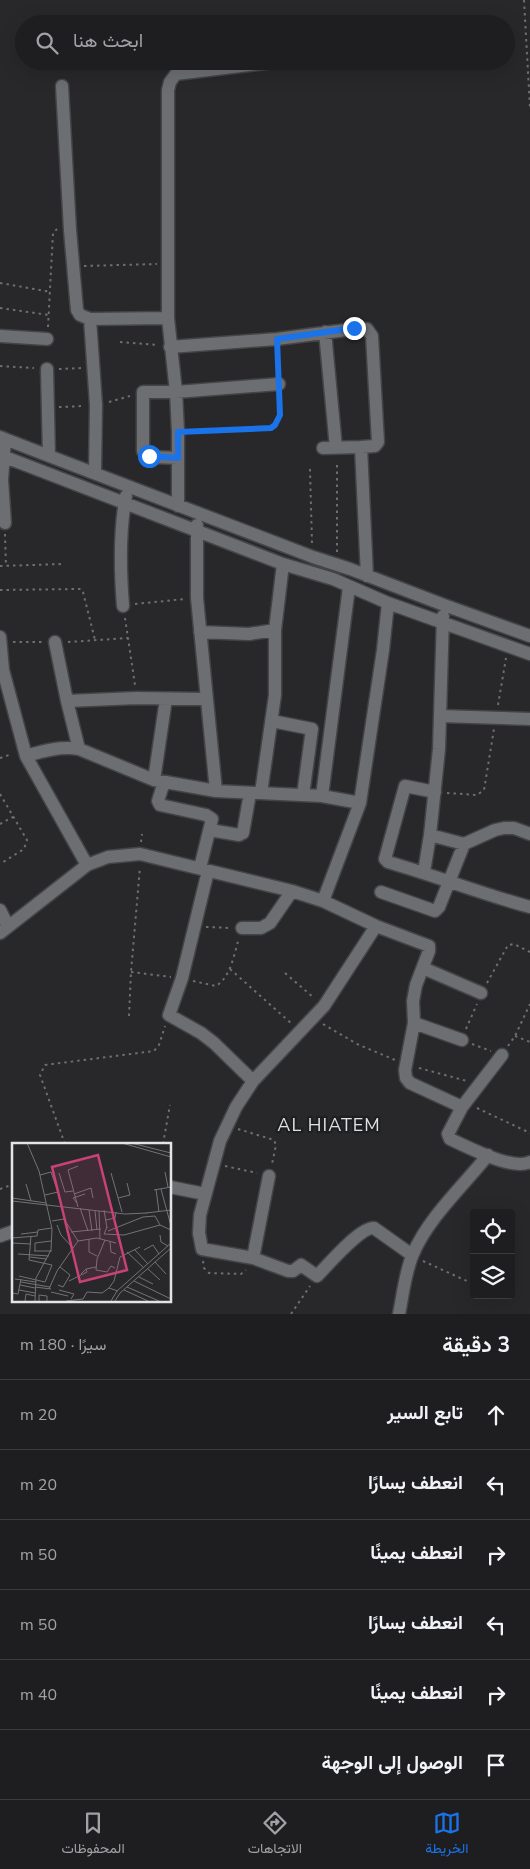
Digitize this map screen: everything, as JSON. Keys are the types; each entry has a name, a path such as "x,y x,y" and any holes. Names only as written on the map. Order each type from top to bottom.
{"street":[{"path":"178,506 176,392 168,318 168,90 170,82 176,74 208,70"},
{"path":"62,86 70,230 77,310 80,315 90,319 168,318"},
{"path":"90,319 96,405 95,473"},
{"path":"170,346 277,339 363,328 371,332 378,442 375,446 323,448"},
{"path":"325,332 336,448"},
{"path":"0,336 47,339"},
{"path":"47,370 49,456"},
{"path":"178,458 153,457 143,452 143,392 176,392 279,384"},
{"path":"5,523 2,502 2,438 313,557 337,564 530,636"},
{"path":"360,447 368,576"},
{"path":"1,455 283,564 333,580 388,603 530,654"},
{"path":"123,606 121,542 124,503 128,486"},
{"path":"197,513 197,598 216,791"},
{"path":"210,830 239,835 243,833 256,793 272,721 275,695 275,630 283,564"},
{"path":"322,796 349,587"},
{"path":"323,901 360,803 383,650 388,603"},
{"path":"424,872 435,792 444,605"},
{"path":"200,632 250,634 275,630"},
{"path":"0,637 3,670 26,756 87,865"},
{"path":"55,642 79,749"},
{"path":"67,701 136,698 206,699"},
{"path":"166,699 158,801 160,805 209,816 212,820 194,926 182,978 169,1015 201,1033 214,1043 253,1082"},
{"path":"440,716 530,719"},
{"path":"272,721 312,729 303,795"},
{"path":"26,756 54,749 79,749 159,781 216,791 322,796 360,803"},
{"path":"435,792 405,786 384,857 388,862 424,872 484,895 530,907"},
{"path":"430,835 464,844 504,828 514,828 530,834"},
{"path":"381,892 435,911 439,907 464,844"},
{"path":"0,910 4,929 87,865 108,857 140,854 292,890 323,901 376,926 430,946 416,985 413,1001 414,1022 406,1064 406,1078 410,1083 464,1105"},
{"path":"242,928 261,928 270,923 292,890"},
{"path":"376,926 324,1006 300,1030 243,1095 226,1125 213,1163 199,1224 202,1249 253,1258 288,1271 293,1271 301,1265 317,1276 360,1234 369,1228 374,1228 412,1255"},
{"path":"423,968 482,993"},
{"path":"414,1022 462,1040"},
{"path":"502,1055 464,1105 448,1132 449,1137 488,1156 516,1165 525,1165 530,1162"},
{"path":"399,1314 412,1255 420,1239 442,1209 466,1184 488,1156"},
{"path":"253,1258 269,1176"},
{"path":"171,1187 205,1194"},
{"path":"0,1236 12,1232"}],"path":[{"path":"524,0 530,108"},
{"path":"0,308 49,315 53,233 57,229 70,230"},
{"path":"74,267 167,264"},
{"path":"0,283 50,292"},
{"path":"178,432 271,428 275,425 280,415 277,339"},
{"path":"120,342 170,346"},
{"path":"0,366 47,370 94,368"},
{"path":"49,407 96,405 143,392"},
{"path":"337,466 337,564"},
{"path":"310,469 313,557"},
{"path":"5,523 6,566"},
{"path":"0,566 63,564"},
{"path":"0,590 78,588 83,592 95,640 128,638"},
{"path":"136,698 123,606 197,598"},
{"path":"435,792 477,795 484,790 508,646"},
{"path":"0,864 24,849 27,843 1,796"},
{"path":"0,824 13,817"},
{"path":"130,1016 131,972 140,854"},
{"path":"131,972 182,978 216,986 222,982 230,969 242,928 194,926"},
{"path":"502,1055 462,1040 482,993 508,945 514,944 530,952"},
{"path":"230,969 300,1030"},
{"path":"285,973 324,1006"},
{"path":"530,1004 515,1036 530,1042"},
{"path":"64,1143 40,1075 44,1065 154,1051 159,1045 169,1015"},
{"path":"312,1018 357,1044 406,1064 479,1085"},
{"path":"163,1143 170,1105"},
{"path":"464,1105 530,1133"},
{"path":"213,1163 269,1176 276,1145 274,1140 226,1125"},
{"path":"0,1189 12,1185"},
{"path":"202,1249 204,1268 209,1272 244,1273"},
{"path":"412,1255 469,1282"},
{"path":"290,1314 317,1276"}],"district":[{"name":"AL HIATEM","path":"329,1125"}],"route":[{"path":"149,456 178,458 178,432 271,428 275,425 280,415 277,339 354,328"}]}
